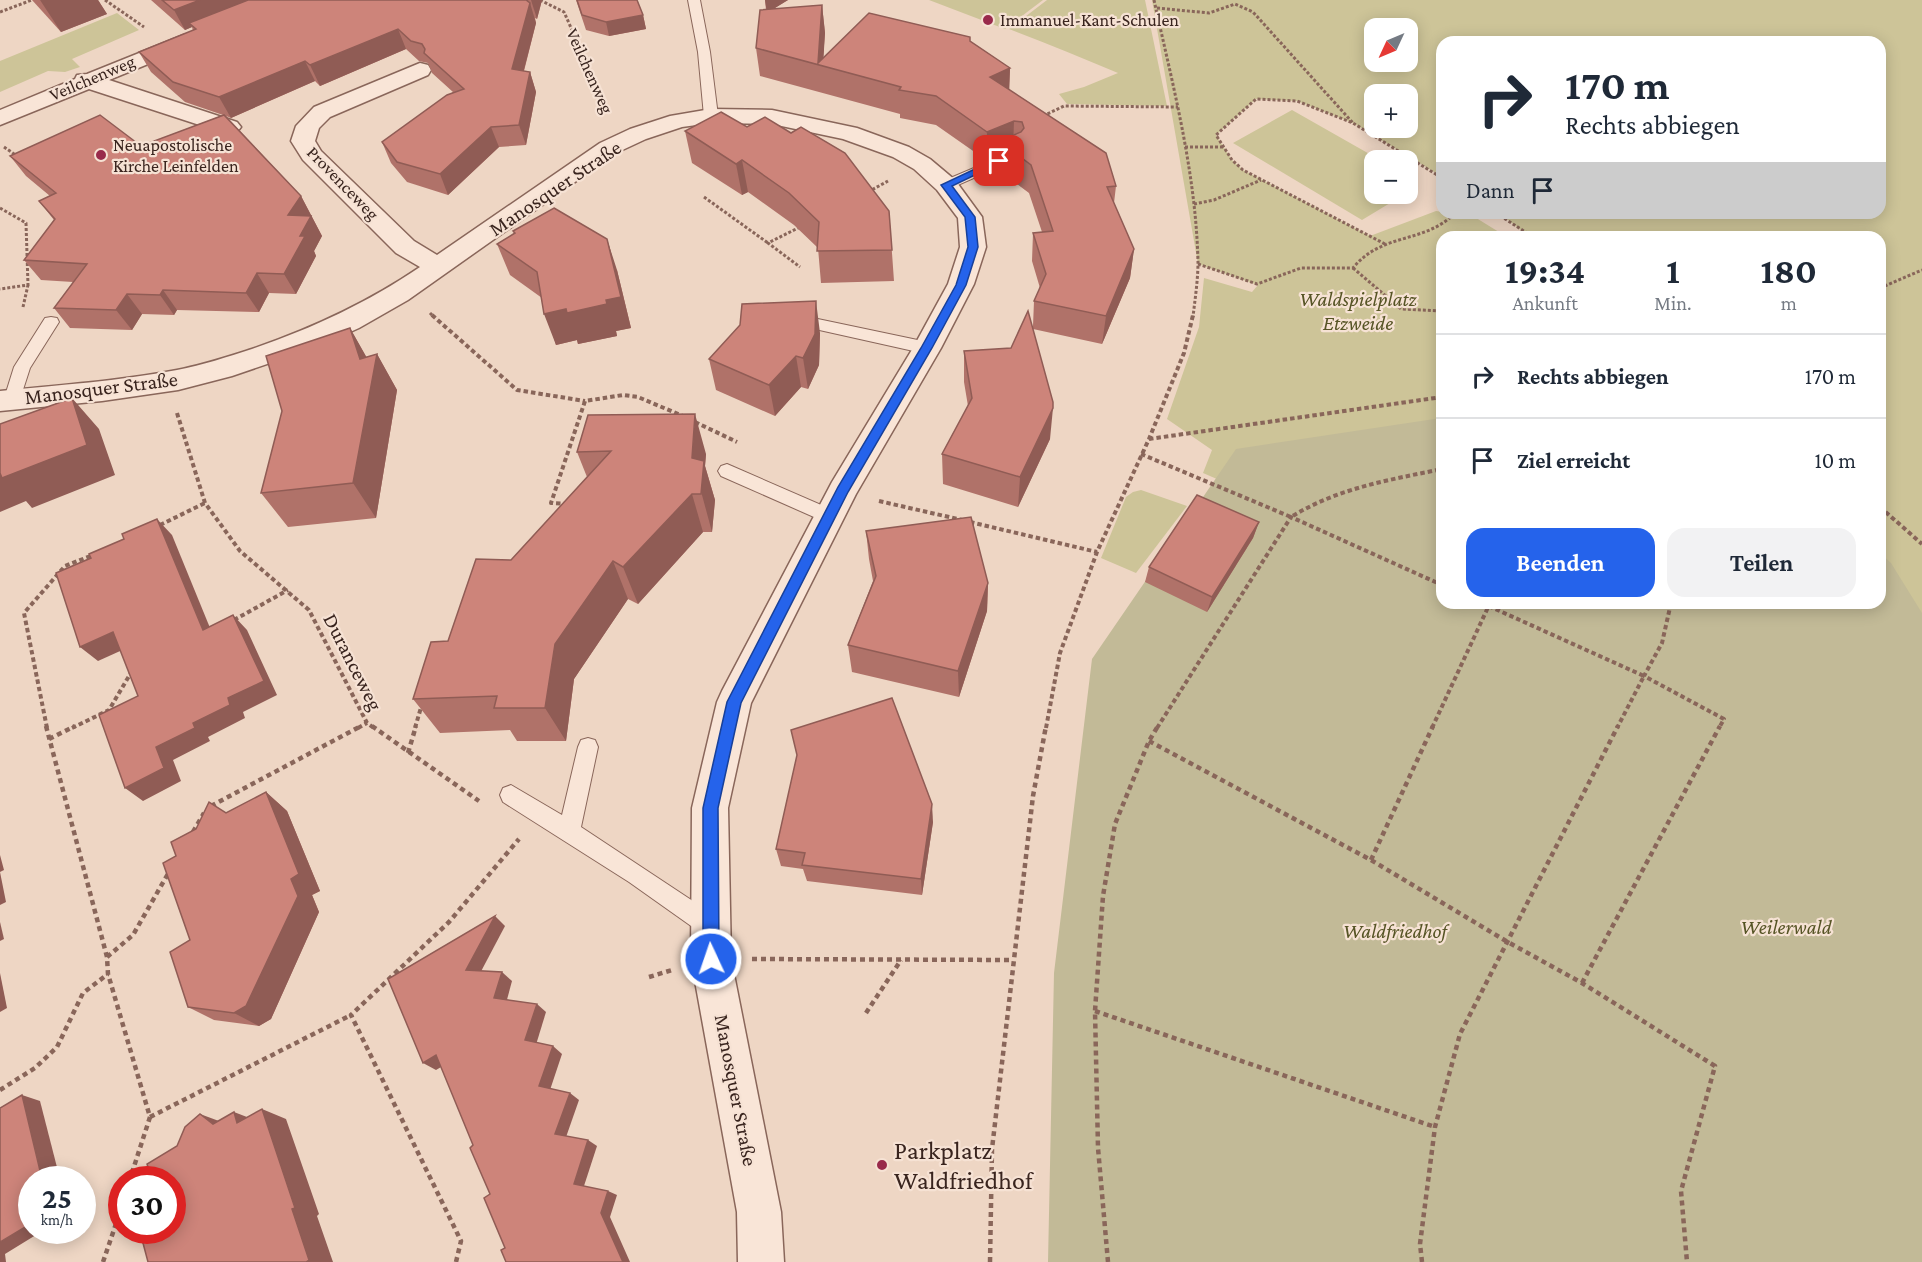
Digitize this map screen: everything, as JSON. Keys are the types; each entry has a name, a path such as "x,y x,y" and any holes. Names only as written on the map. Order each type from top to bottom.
{"street":[{"name":"Veilchenweg","path":"0,118 85,80 202,33"},
{"name":"Provenceweg","path":"420,70 322,112 308,126 303,141 312,155 405,247 439,267"},
{"path":"85,80 229,127"},
{"name":"Manosquer Straße","path":"6,400 102,392 178,380 222,369 307,340 349,322 399,294 608,148 638,134 678,121 711,116 772,117 849,133 901,152 922,164 946,185 970,217 973,247 961,285 829,516 734,702 710,808 711,959 759,1212 761,1262"}],"lane":[{"path":"694,0 704,52 711,116"},
{"path":"946,185 1014,155"},
{"path":"782,316 927,348"},
{"path":"6,400 22,367 51,322"},
{"path":"727,471 829,516"},
{"path":"569,832 588,747"},
{"path":"511,795 709,925"}],"path":[{"path":"0,12 32,0"},
{"path":"105,0 171,46"},
{"name":"Veilchenweg","path":"540,0 564,12 612,122"},
{"path":"990,1262 992,1149 1013,960 1033,795 1060,653 1097,552 1149,439 1184,353 1193,317 1198,264 1194,204 1178,107 1154,0"},
{"path":"1157,8 1209,13 1235,4 1253,12 1353,123"},
{"path":"1385,244 1243,170 1232,160 1216,135 1256,99 1297,101 1353,123 1436,174"},
{"path":"1034,120 1064,106 1178,107"},
{"path":"0,144 22,160"},
{"path":"1185,147 1224,147"},
{"path":"863,195 894,178"},
{"path":"1194,204 1224,196 1261,180"},
{"path":"704,197 800,267"},
{"path":"0,208 26,223 28,285 0,289"},
{"path":"1353,268 1366,253 1385,244 1433,231 1450,219"},
{"path":"1505,219 1524,231"},
{"path":"768,243 810,222"},
{"path":"1198,264 1257,284 1301,268 1353,268 1401,309 1436,311"},
{"path":"1886,285 1922,270"},
{"path":"426,310 517,390 585,401"},
{"path":"1149,439 1436,398"},
{"name":"Duranceweg","path":"177,412 205,503 240,551 309,610 367,723 480,802"},
{"path":"1141,454 1291,517 1436,582"},
{"path":"1108,1262 1098,1148 1095,1011 1103,896 1115,824 1149,741 1291,517 1305,507 1347,489 1436,470"},
{"path":"159,526 205,503"},
{"path":"1886,512 1922,544"},
{"path":"96,553 65,566 24,613 49,739 106,957 108,974 150,1118 134,1166"},
{"path":"232,621 288,590"},
{"path":"1371,860 1488,609"},
{"path":"1499,609 1644,676 1724,719 1582,983"},
{"path":"1422,1262 1420,1244 1435,1126 1460,1034 1506,941 1662,643 1670,609"},
{"path":"49,739 109,710 136,665"},
{"path":"408,753 424,699"},
{"path":"189,838 206,808 367,723"},
{"path":"1149,741 1371,860 1506,941 1582,983 1716,1066 1681,1191 1687,1262"},
{"path":"150,1118 351,1015 449,922 525,831"},
{"path":"106,957 132,935 172,867"},
{"path":"711,959 1013,960"},
{"path":"866,1013 901,960"},
{"path":"0,1090 35,1068 57,1047 83,993 108,974"},
{"path":"1095,1011 1435,1126"},
{"path":"351,1015 461,1241 456,1262"},
{"path":"103,1262 109,1244"},
{"path":"145,1244 147,1251"}],"green space":[{"path":"929,0 1043,0 1005,29"},
{"path":"1047,0 1145,0 1167,106 1067,104 1059,94 1118,73 1009,29"},
{"name":"Waldspielplatz Etzweide","path":"1152,0 1922,0 1922,1262 1880,609 1886,609 1886,231 1522,231 1507,219 1886,219 1886,36 1436,36 1436,173 1418,162 1418,150 1398,150 1378,138 1418,138 1418,84 1364,84 1364,130 1297,101 1256,99 1216,135 1232,160 1243,170 1370,236 1436,211 1436,219 1478,219 1497,231 1436,231 1436,574 1203,473 1212,450 1167,419 1199,327 1204,278 1252,292 1258,285 1198,264"},
{"path":"117,13 139,30 72,59 80,67 65,72 48,71 0,92 0,61"},
{"path":"1292,110 1364,151 1364,204 1388,204 1362,220 1233,143"},
{"name":"Waldfriedhof","path":"1436,419 1436,609 1886,609 1886,558 1891,563 1922,613 1922,1262 1048,1262 1054,973 1092,659 1236,449"},
{"path":"1141,490 1187,506 1136,573 1101,558 1126,497"}],"building":[{"path":"162,0 200,0 174,10"},
{"path":"248,0 526,0 530,3 512,69 530,72 519,125 491,127 440,174 397,162 382,142 447,95 464,89 424,53 425,49 422,44 411,41 398,29 310,65 305,61 219,97 173,82 139,52 196,29 189,23"},
{"path":"577,0 637,0 643,15 606,22 582,15"},
{"path":"822,5 818,63 869,13 970,37 970,41 1010,68 990,77 1106,153 1116,186 1107,187 1134,249 1106,316 1034,301 1046,274 1033,233 1053,231 1031,165 999,141 1021,132 1024,128 1022,122 1014,121 987,132 936,96 899,90 901,87 756,48 760,10"},
{"path":"721,112 747,127 765,117 791,133 801,127 845,153 889,211 892,250 817,251 819,222 789,193 742,160 736,164 685,131"},
{"path":"100,115 141,146 224,115 301,196 288,215 311,216 300,236 305,236 284,274 257,273 246,293 163,290 160,295 127,294 116,310 54,308 87,264 24,260 55,219 39,201 56,193 10,156"},
{"path":"554,208 607,239 621,297 606,300 607,304 567,313 566,309 544,314 537,272 497,244 515,233 513,231"},
{"path":"816,301 815,334 803,358 796,356 769,385 709,359 740,325 742,304"},
{"path":"1028,311 1053,408 1020,477 942,454 972,398 964,351 1011,348"},
{"path":"350,328 360,359 377,354 353,483 261,493 282,411 266,356"},
{"path":"72,398 87,445 2,478 0,473 0,424"},
{"path":"695,414 692,458 704,461 701,494 692,494 623,567 613,561 555,644 545,708 494,708 497,696 413,699 431,642 448,641 476,559 511,560 611,451 577,452 588,415"},
{"path":"1197,495 1259,522 1212,597 1149,567"},
{"path":"971,517 988,583 958,671 848,645 876,576 866,531"},
{"path":"157,519 203,630 233,615 264,681 228,698 230,705 193,723 195,728 156,747 164,768 125,788 99,715 138,696 113,632 80,647 56,573 91,558 89,554 124,539 122,534"},
{"path":"892,698 932,804 921,879 802,865 805,853 776,849 797,755 791,730"},
{"path":"266,792 299,874 291,879 298,896 246,1006 234,1013 188,1007 170,952 190,940 163,863 176,856 171,842 196,829 209,802 226,813"},
{"path":"495,916 466,970 502,972 494,998 537,1004 525,1040 553,1046 539,1086 570,1093 555,1134 588,1140 574,1184 608,1191 601,1213 623,1262 506,1262 501,1250 505,1248 484,1198 490,1194 470,1148 473,1145 436,1055 423,1063 388,979"},
{"path":"22,1095 39,1166 18,1166 18,1231 0,1242 0,1108"},
{"path":"262,1109 295,1208 292,1209 309,1260 306,1262 148,1262 143,1244 186,1244 186,1166 148,1166 147,1164 177,1146 185,1127 200,1114 213,1124 234,1112 237,1123"}],"place":[{"name":"Immanuel-Kant-Schulen","path":"988,20"},
{"name":"Neuapostolische Kirche Leinfelden","path":"101,155"},
{"name":"Parkplatz Waldfriedhof","path":"882,1165"}],"route":[{"path":"711,959 710,808 734,702 843,490 927,348 961,285 973,247 970,217 946,185 999,161"}],"park label":[{"name":"Weilerwald","path":"1786,927"}]}
